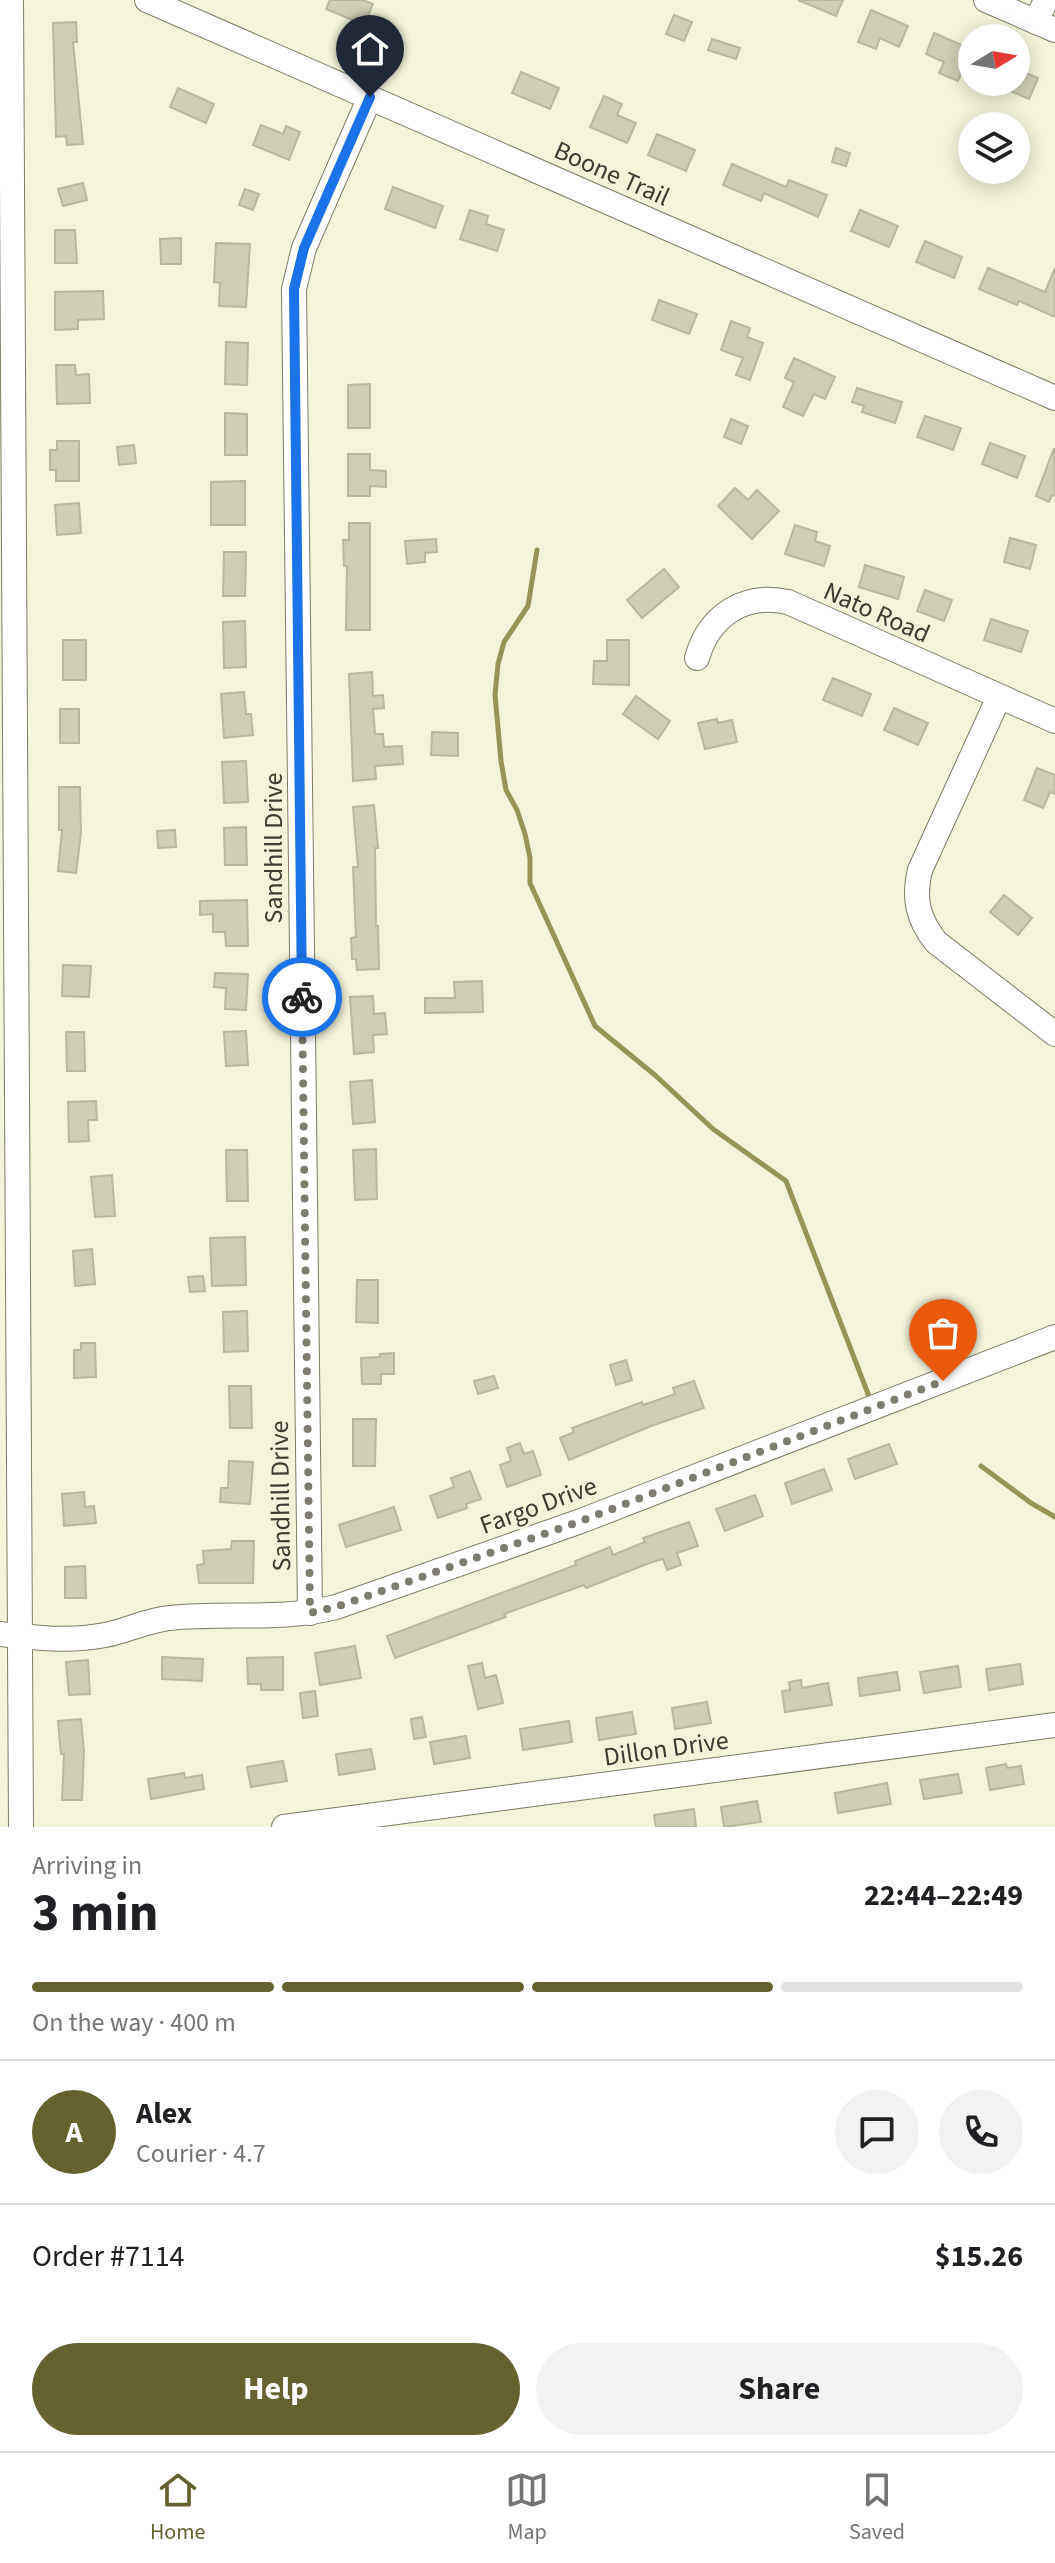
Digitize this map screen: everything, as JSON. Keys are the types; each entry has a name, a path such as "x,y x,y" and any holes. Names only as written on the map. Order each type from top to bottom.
{"street":[{"path":"11,0 6,230 11,1636 21,1827"},
{"name":"Boone Trail","path":"147,0 1055,398"},
{"path":"986,0 1046,17"},
{"name":"Sandhill Drive","path":"310,1613 294,289 304,248 370,97"},
{"name":"Nato Road","path":"697,658 707,633 731,608 760,599 774,599 788,602 1055,721"},
{"path":"999,697 920,870 916,887 917,904 925,927 936,942 1055,1034"},
{"name":"Fargo Drive","path":"11,1636 76,1639 102,1636 165,1619 204,1615 255,1617 310,1613 336,1607 581,1521 1055,1337"},
{"name":"Dillon Drive","path":"284,1827 340,1823 1055,1725"}],"building":[{"path":"330,0 363,0 373,4 364,25 326,9"},
{"path":"798,0 843,0 836,16"},
{"path":"871,10 908,26 899,47 880,38 876,49 858,42"},
{"path":"674,15 692,22 684,41 666,34"},
{"path":"76,22 77,42 73,42 83,144 67,145 66,136 56,137 53,23"},
{"path":"934,33 958,43 958,81 939,73 944,62 926,54"},
{"path":"712,39 740,48 736,59 708,50"},
{"path":"521,72 559,88 550,109 512,93"},
{"path":"1030,75 1038,78 1029,99 1022,96 1030,96"},
{"path":"178,88 214,104 206,123 170,107"},
{"path":"604,96 622,104 617,115 636,123 627,143 590,127"},
{"path":"261,125 283,134 286,126 300,132 289,160 253,145"},
{"path":"657,134 695,150 686,171 648,155"},
{"path":"836,148 850,153 846,166 832,162"},
{"path":"732,164 786,187 789,180 827,195 818,217 764,193 761,201 723,185"},
{"path":"83,183 87,200 63,206 58,189"},
{"path":"393,187 443,206 435,228 385,209"},
{"path":"245,189 259,194 253,210 239,205"},
{"path":"470,210 488,216 486,224 504,230 497,251 460,239"},
{"path":"860,210 898,226 889,247 851,231"},
{"path":"55,230 75,230 77,263 55,263"},
{"path":"181,238 181,264 161,264 160,239"},
{"path":"925,241 962,257 954,278 916,262"},
{"path":"216,243 250,244 246,307 219,306 220,283 214,282"},
{"path":"988,268 1045,292 1055,268 1055,317 1019,301 1017,305 979,289"},
{"path":"103,291 104,319 78,320 78,329 55,330 55,292"},
{"path":"659,300 697,314 689,334 652,320"},
{"path":"731,321 750,328 747,337 763,343 750,380 736,375 743,358 721,350"},
{"path":"226,342 248,343 247,385 225,384"},
{"path":"794,358 835,377 825,399 814,394 803,416 783,407 794,382 785,378"},
{"path":"56,365 75,365 76,375 89,374 90,403 57,404"},
{"path":"370,384 370,428 348,428 348,385"},
{"path":"857,388 902,402 895,423 862,412 864,406 852,402"},
{"path":"225,413 247,414 247,455 225,455"},
{"path":"925,416 961,428 953,450 917,437"},
{"path":"731,419 748,426 741,444 724,437"},
{"path":"57,441 79,441 79,481 56,481 56,470 50,470 50,450 57,450"},
{"path":"990,443 1025,456 1017,478 982,464"},
{"path":"134,445 136,463 119,465 117,447"},
{"path":"1054,448 1055,496 1052,495 1049,502 1036,496"},
{"path":"348,454 370,454 370,470 386,471 386,487 370,486 370,496 348,496"},
{"path":"245,481 245,525 211,525 211,482"},
{"path":"735,488 748,500 757,490 779,511 752,539 718,506"},
{"path":"79,503 81,533 57,535 55,505"},
{"path":"349,523 370,523 370,630 346,630 347,566 344,566 343,540 349,540"},
{"path":"795,525 817,532 815,541 830,546 824,566 785,554"},
{"path":"1010,538 1036,545 1030,569 1004,562"},
{"path":"436,539 437,552 425,553 425,562 407,564 405,541"},
{"path":"224,552 246,552 245,596 223,596"},
{"path":"865,565 904,577 898,599 859,587"},
{"path":"664,569 679,587 642,618 627,600"},
{"path":"925,590 952,600 944,621 917,611"},
{"path":"991,619 1028,631 1021,652 984,640"},
{"path":"245,621 246,667 224,668 223,622"},
{"path":"63,640 86,640 86,680 63,680"},
{"path":"607,640 629,640 629,685 593,684 594,661 607,661"},
{"path":"372,672 373,696 383,695 384,708 373,709 375,734 383,734 384,747 402,746 403,764 375,766 376,779 353,781 349,674"},
{"path":"833,678 871,694 862,716 823,700"},
{"path":"244,692 246,714 251,714 253,735 224,738 221,694"},
{"path":"636,696 670,721 658,739 623,714"},
{"path":"894,708 928,723 918,745 884,730"},
{"path":"60,709 79,709 79,743 60,743"},
{"path":"717,719 718,723 732,720 737,742 705,749 698,723"},
{"path":"432,732 458,733 458,756 431,755"},
{"path":"246,761 248,802 224,803 222,762"},
{"path":"1037,768 1055,775 1055,794 1050,792 1043,808 1024,800"},
{"path":"59,787 80,787 81,833 76,873 58,871 62,830 59,830"},
{"path":"374,805 378,848 375,848 379,969 357,970 356,959 352,959 351,938 356,937 353,867 358,867 353,807"},
{"path":"246,827 247,865 225,865 224,828"},
{"path":"175,830 176,847 158,848 157,831"},
{"path":"1004,895 1032,918 1018,935 990,912"},
{"path":"247,900 248,946 226,946 225,932 213,932 213,914 200,915 200,901"},
{"path":"63,965 91,966 89,997 62,996"},
{"path":"215,973 248,974 246,1010 225,1009 226,988 214,987"},
{"path":"482,981 483,1012 425,1013 425,998 455,998 454,982"},
{"path":"373,996 374,1014 385,1013 387,1034 373,1035 374,1052 354,1054 350,997"},
{"path":"246,1031 248,1065 226,1066 224,1032"},
{"path":"66,1032 84,1032 85,1071 67,1071"},
{"path":"372,1080 375,1122 353,1124 350,1082"},
{"path":"96,1101 97,1120 88,1120 89,1141 69,1142 68,1102"},
{"path":"376,1149 377,1199 355,1200 353,1150"},
{"path":"226,1150 247,1150 248,1201 227,1201"},
{"path":"112,1175 115,1216 95,1217 91,1177"},
{"path":"245,1237 246,1285 212,1286 210,1238"},
{"path":"92,1249 95,1284 75,1286 73,1251"},
{"path":"203,1276 205,1291 190,1292 188,1277"},
{"path":"357,1280 378,1280 378,1323 356,1322"},
{"path":"247,1311 248,1351 224,1352 223,1312"},
{"path":"81,1343 95,1343 96,1377 74,1378 74,1350 81,1350"},
{"path":"394,1353 394,1374 381,1374 381,1384 362,1384 361,1358"},
{"path":"626,1360 632,1380 616,1385 610,1365"},
{"path":"494,1376 498,1388 478,1394 474,1381"},
{"path":"694,1381 704,1408 569,1460 560,1438 574,1432 572,1428 642,1402 643,1405 675,1394 673,1388"},
{"path":"229,1386 251,1386 252,1428 230,1428"},
{"path":"353,1419 376,1419 375,1466 353,1466"},
{"path":"520,1443 524,1454 533,1451 541,1475 507,1487 500,1465 511,1461 507,1448"},
{"path":"889,1444 897,1464 855,1479 848,1459"},
{"path":"229,1461 253,1462 250,1504 220,1502 221,1488 228,1488"},
{"path":"824,1469 832,1490 792,1504 785,1483"},
{"path":"470,1471 481,1499 466,1504 467,1508 438,1518 430,1496 454,1487 451,1478"},
{"path":"84,1492 85,1507 94,1506 96,1523 64,1526 62,1494"},
{"path":"755,1495 763,1516 725,1531 716,1509"},
{"path":"394,1507 401,1530 346,1547 339,1525"},
{"path":"689,1522 698,1546 677,1553 681,1565 667,1570 663,1559 652,1562 586,1588 584,1585 504,1614 506,1617 395,1658 387,1636 576,1565 575,1561 610,1547 613,1555 645,1542 643,1538"},
{"path":"232,1541 254,1541 253,1583 199,1583 197,1565 204,1564 203,1551 231,1549"},
{"path":"85,1566 86,1598 65,1598 65,1567"},
{"path":"355,1646 361,1678 320,1685 315,1653"},
{"path":"162,1657 203,1659 202,1681 162,1679"},
{"path":"283,1657 283,1690 261,1690 261,1684 248,1684 247,1658"},
{"path":"88,1660 90,1694 69,1695 66,1662"},
{"path":"482,1663 485,1678 496,1675 503,1703 478,1709 468,1666"},
{"path":"1020,1664 1023,1684 989,1690 986,1669"},
{"path":"958,1666 961,1687 924,1693 920,1672"},
{"path":"897,1672 900,1690 860,1696 858,1678"},
{"path":"801,1680 802,1688 828,1683 832,1705 785,1712 782,1691 790,1690 789,1682"},
{"path":"315,1691 318,1716 303,1718 300,1693"},
{"path":"707,1702 711,1723 675,1729 672,1708"},
{"path":"632,1712 636,1734 599,1740 596,1718"},
{"path":"422,1717 426,1737 414,1739 411,1719"},
{"path":"81,1719 84,1752 82,1800 62,1800 64,1754 61,1754 58,1721"},
{"path":"569,1721 572,1742 523,1750 520,1729"},
{"path":"466,1736 470,1758 434,1764 430,1742"},
{"path":"371,1749 375,1769 339,1775 336,1754"},
{"path":"283,1761 287,1781 251,1787 247,1767"},
{"path":"1006,1764 1007,1768 1021,1766 1024,1784 990,1790 986,1768"},
{"path":"184,1773 185,1778 202,1775 204,1789 151,1799 148,1779"},
{"path":"958,1774 962,1793 924,1799 920,1780"},
{"path":"887,1783 891,1804 838,1813 835,1793"},
{"path":"757,1801 761,1822 724,1827 721,1807"},
{"path":"694,1809 696,1827 656,1827 654,1815"}],"waterway":[{"path":"537,550 528,606 504,642 495,695 506,790 525,834 530,858 530,883 595,1026 656,1076 713,1129 786,1181 870,1399"},
{"path":"981,1466 1055,1517"}],"way so far":[{"path":"302,997 310,1613 336,1607 581,1521 943,1381"}],"route":[{"path":"302,997 294,289 304,248 370,97"}]}
